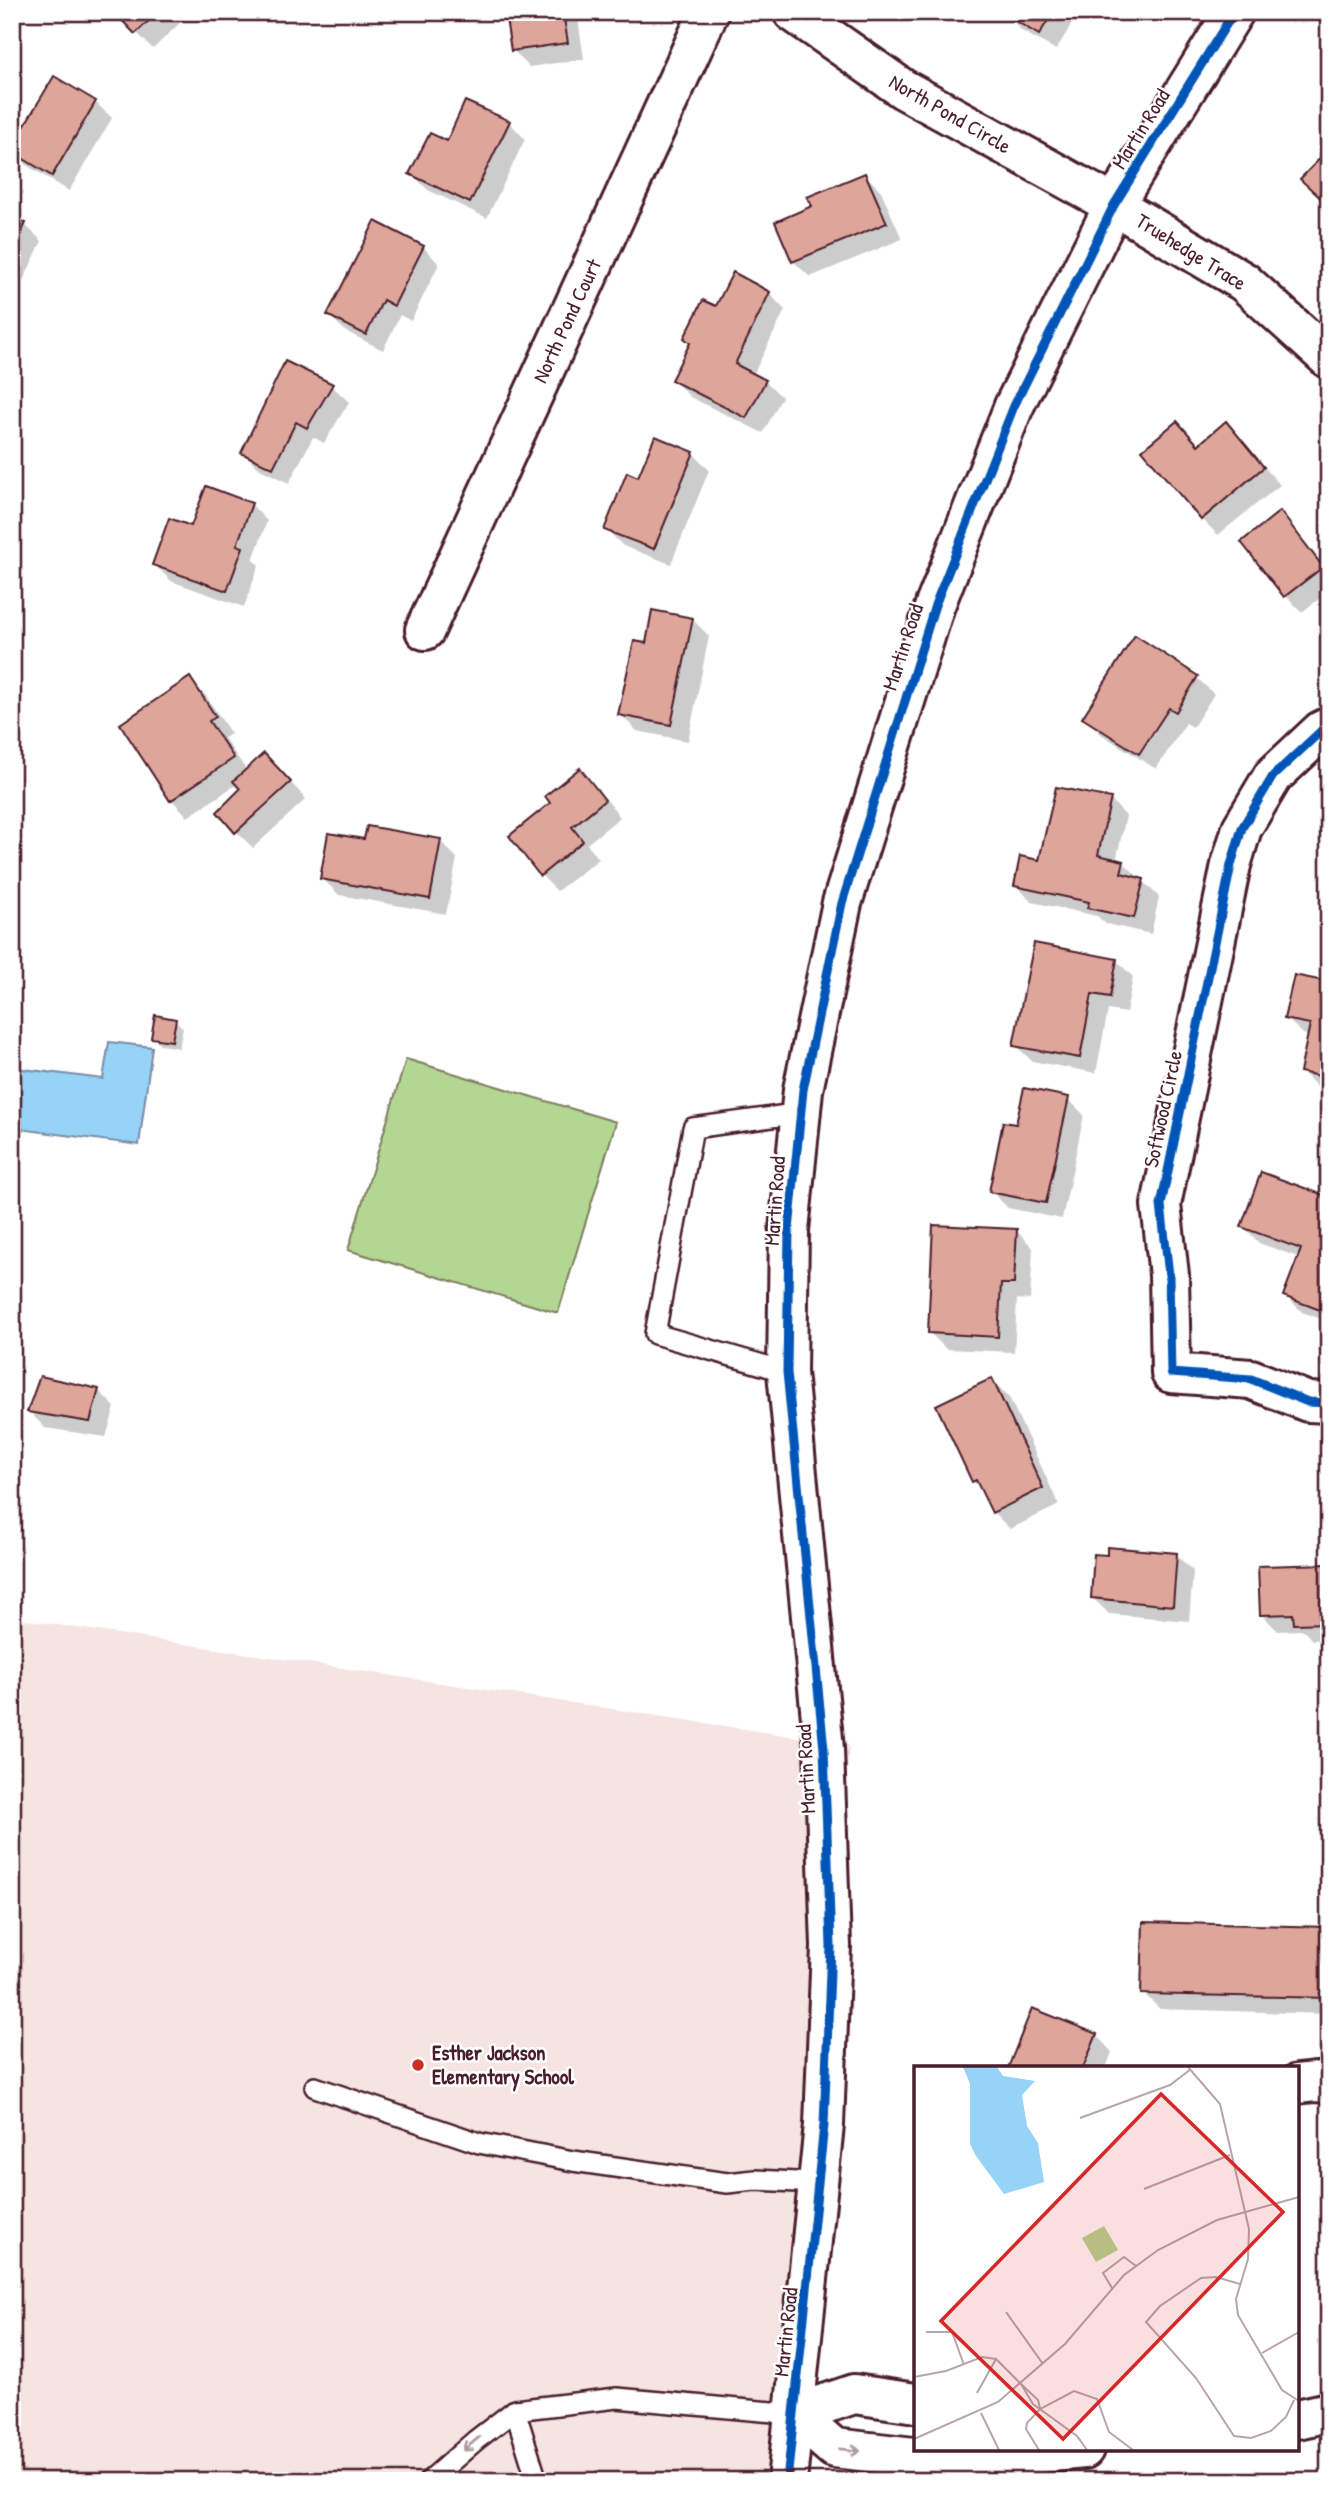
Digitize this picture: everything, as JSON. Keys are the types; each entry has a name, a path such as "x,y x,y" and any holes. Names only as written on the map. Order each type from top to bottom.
{"street":[{"name":"North Pond Court","path":"425,629 709,12"},
{"name":"North Pond Circle","path":"793,12 903,89 1114,205"},
{"name":"Martin Road","path":"787,2481 824,2124 831,1946 824,1749 787,1372 789,1230 803,1090 842,903 934,605 1014,406 1114,205 1234,12"},
{"name":"Truehedge Trace","path":"1114,205 1244,282 1329,359"},
{"name":"Softwood Circle","path":"1329,727 1321,731 1273,776 1242,828 1231,864 1161,1205 1169,1275 1171,1373 1251,1379 1308,1402 1329,1403"},
{"path":"1299,2084 1329,2083"},
{"path":"795,2414 854,2394 914,2403"},
{"path":"1299,2419 1329,2412"},
{"path":"795,2414 834,2448 976,2464 1041,2458 1074,2451"}],"lane":[{"path":"787,1372 655,1334 693,1128 800,1113"},
{"path":"315,2087 479,2143 727,2183 755,2180 818,2183"},
{"path":"429,2481 515,2410 617,2398 795,2414"},
{"path":"515,2410 537,2481"}],"shaded area":[{"name":"Esther Jackson Elementary School","path":"12,1618 849,1745 800,2386 784,2481 12,2481"}],"green space":[{"path":"406,1059 616,1122 558,1313 348,1250"}],"water":[{"path":"109,1042 152,1047 139,1145 12,1128 14,1068 103,1079"}],"building":[{"path":"114,12 158,12 135,34"},
{"path":"505,12 563,12 568,43 511,51"},
{"path":"1053,12 1039,35 1004,14"},
{"path":"54,76 96,101 52,176 12,152 12,146"},
{"path":"465,101 510,121 470,203 409,174 430,133 447,141"},
{"path":"1329,149 1329,206 1300,179"},
{"path":"865,173 887,223 792,262 775,222 812,206 807,197"},
{"path":"12,217 26,223 12,252"},
{"path":"375,221 424,246 394,306 383,300 366,335 327,315"},
{"path":"733,272 770,292 735,364 766,380 746,418 671,380 690,343 684,338 703,300 716,306"},
{"path":"285,361 333,384 307,428 296,422 273,468 241,453"},
{"path":"1177,421 1198,445 1226,421 1264,467 1201,520 1142,450"},
{"path":"655,436 694,452 654,549 604,530 627,472 638,477"},
{"path":"206,486 252,503 237,545 243,547 227,591 152,565 169,518 191,526"},
{"path":"1280,511 1323,567 1284,597 1241,542"},
{"path":"652,610 693,618 671,725 618,715 634,641 646,643"},
{"path":"1135,635 1198,676 1176,712 1169,708 1139,754 1082,718"},
{"path":"190,677 216,717 209,721 234,758 170,801 120,724"},
{"path":"264,753 291,782 235,833 217,812 240,789 233,781"},
{"path":"580,768 605,800 572,827 583,841 540,876 509,836 550,803 545,796"},
{"path":"1056,787 1111,798 1098,855 1124,861 1121,873 1144,879 1134,918 1087,908 1089,902 1014,886 1020,856 1039,860"},
{"path":"367,826 441,839 430,899 320,879 328,833 364,839"},
{"path":"1034,943 1117,959 1110,997 1092,994 1080,1058 1013,1046"},
{"path":"1294,975 1329,982 1329,1078 1300,1072 1310,1024 1284,1019"},
{"path":"155,1015 176,1019 172,1041 151,1038"},
{"path":"1024,1088 1069,1097 1046,1203 989,1192 1003,1122 1016,1124"},
{"path":"1261,1172 1329,1197 1328,1313 1283,1296 1301,1249 1241,1227"},
{"path":"933,1225 1017,1229 1014,1284 1001,1284 998,1337 928,1333"},
{"path":"40,1376 99,1389 90,1422 27,1412"},
{"path":"992,1378 1043,1488 992,1513 976,1480 972,1482 936,1405"},
{"path":"1107,1547 1177,1553 1173,1606 1091,1598 1094,1554 1107,1555"},
{"path":"1328,1564 1329,1623 1294,1624 1293,1614 1260,1615 1258,1566"},
{"path":"1143,1922 1329,1927 1329,1998 1141,1994"},
{"path":"1032,2008 1097,2034 1084,2066 1009,2066"}],"cycle path":[{"path":"787,2481 824,2125 831,1946 824,1749 787,1372 789,1230 803,1090 842,903 935,605 1014,406 1114,205 1234,12"},
{"path":"1329,727 1321,731 1273,776 1242,828 1231,865 1161,1205 1169,1275 1171,1373 1251,1379 1308,1402 1329,1403"}],"place":[{"name":"Esther Jackson Elementary School","path":"418,2065"}]}
